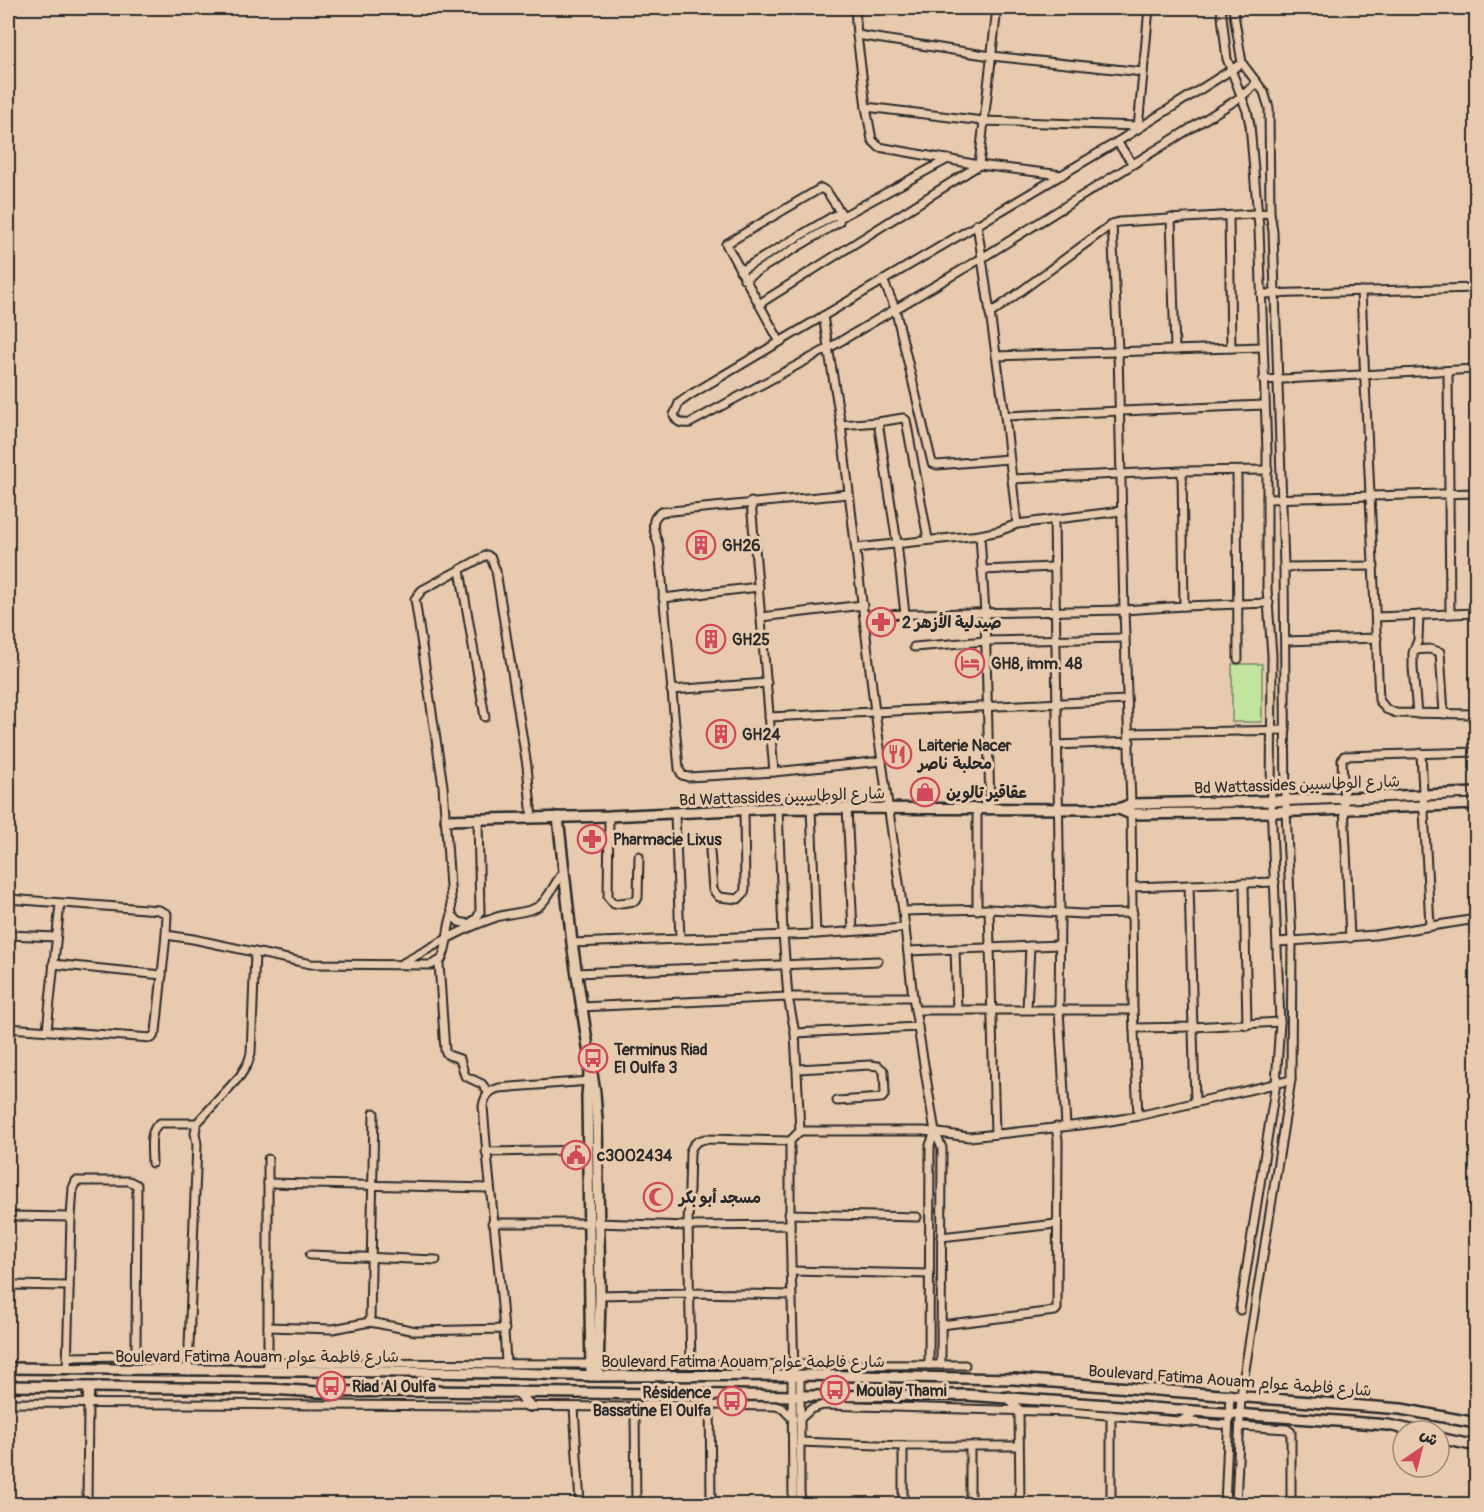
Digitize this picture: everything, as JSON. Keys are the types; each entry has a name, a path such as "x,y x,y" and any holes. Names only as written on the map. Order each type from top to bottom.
{"main road":[{"name":"Bd Wattassides شارع الوطاسيين","path":"446,820 847,807 1272,812 1423,795 1476,793"},
{"name":"Bd Wattassides شارع الوطاسيين","path":"1131,809 1287,800 1423,805 1476,804"},
{"path":"558,817 572,943 590,1068 588,1150 600,1295 595,1364"},
{"path":"590,1081 597,1120 593,1223 595,1376"},
{"path":"941,1365 941,1377"},
{"name":"Boulevard Fatima Aouam شارع فاطمة عوام","path":"8,1368 188,1371 268,1367 595,1376 795,1375 1014,1379 1414,1410 1476,1423"},
{"name":"Boulevard Fatima Aouam شارع فاطمة عوام","path":"8,1386 329,1392 796,1396 966,1395 1228,1414 1240,1420 1391,1426"},
{"path":"88,1404 89,1387"},
{"path":"518,1392 530,1406"},
{"path":"1009,1397 1019,1411"},
{"path":"1183,1421 1193,1411"},
{"path":"1451,1441 1476,1446"}],"street":[{"path":"855,8 872,140 876,145 979,165 1062,175"},
{"path":"979,165 997,8"},
{"path":"1138,128 1149,8"},
{"path":"1221,8 1225,50 1250,125 1261,294 1268,470 1267,589 1272,655 1272,812 1280,1022 1276,1083 1240,1310"},
{"path":"1233,8 1242,63 1264,92 1269,108 1270,213 1273,231 1279,378 1286,641 1287,811 1292,941 1291,1080 1241,1395 1236,1504"},
{"path":"857,35 992,56 1143,72"},
{"path":"1242,63 1117,142 679,403 674,415 676,420 683,424 690,423 829,348 982,258 1241,97 1257,83"},
{"path":"867,107 983,121 1138,128"},
{"path":"1117,142 1132,164"},
{"path":"744,279 839,222 841,217 948,159"},
{"path":"759,304 979,165"},
{"path":"780,342 726,246 728,242 820,188 828,192 841,217"},
{"path":"990,314 1113,224 1124,220 1229,217 1270,213"},
{"path":"740,271 834,215 841,217"},
{"path":"1229,217 1231,348"},
{"path":"1171,218 1175,350"},
{"path":"977,224 1005,416 1017,524"},
{"path":"1113,224 1130,742 1133,1010 1138,1116"},
{"path":"883,280 895,308 932,463 941,465 1008,459"},
{"path":"1261,294 1476,288"},
{"path":"1361,291 1379,699 1391,711 1417,714 1476,714"},
{"path":"823,316 841,425 875,712 890,807 913,997 935,1132 942,1148 941,1365"},
{"path":"996,356 1262,347"},
{"path":"1263,380 1476,369"},
{"path":"1448,370 1450,614"},
{"path":"1005,416 1264,405"},
{"path":"841,425 903,418 906,420 928,540"},
{"path":"878,422 897,543 905,614"},
{"path":"1012,478 1268,470"},
{"path":"1182,471 1184,606"},
{"path":"1237,471 1238,659"},
{"path":"1267,499 1476,493"},
{"path":"848,494 752,502 661,512 656,515 652,523 660,547 670,690 679,769 682,775 688,777 774,772 882,761"},
{"path":"752,502 774,772"},
{"path":"856,548 980,535 1017,524 1121,511"},
{"path":"1054,519 1060,912 1059,1010 1066,1126"},
{"path":"980,535 985,613 990,807"},
{"path":"488,1092 482,1084 465,1076 460,1059 446,1053 439,963 445,953 447,929 452,915 446,820 443,786 414,603 416,595 422,590 487,555 494,563 527,766 532,818"},
{"path":"1284,567 1374,566"},
{"path":"982,570 1054,567"},
{"path":"460,570 485,717"},
{"path":"663,598 759,586"},
{"path":"865,615 1124,610 1238,602 1269,603"},
{"path":"761,617 863,605"},
{"path":"1376,616 1476,613"},
{"path":"1417,714 1413,668 1414,650 1418,640 1419,615"},
{"path":"914,647 986,641 1125,638"},
{"path":"1286,641 1377,638"},
{"path":"1414,650 1429,649 1440,652 1444,714"},
{"path":"670,690 767,683"},
{"path":"769,717 1127,700"},
{"path":"1129,733 1286,730"},
{"path":"1056,745 1130,742"},
{"path":"1350,938 1343,803 1342,760 1344,756 1476,752"},
{"path":"1421,753 1430,926"},
{"path":"847,807 853,932"},
{"path":"977,807 977,910"},
{"path":"778,808 783,934 788,997 795,1033 800,1131"},
{"path":"811,808 816,934"},
{"path":"710,850 714,892 719,897 738,899 745,888 744,810"},
{"path":"675,814 680,939"},
{"path":"609,816 608,897 611,903 635,902 638,898 639,856"},
{"path":"452,915 459,922 468,924 477,918 480,912 478,819"},
{"path":"399,966 447,938 493,918 537,907 547,898 564,872"},
{"path":"1132,887 1275,882"},
{"path":"1244,883 1247,1025"},
{"path":"1189,885 1196,1102"},
{"path":"8,899 162,911 167,914 156,1032 152,1038 8,1028"},
{"path":"47,1030 60,904"},
{"path":"903,911 989,909 1083,914 1133,913"},
{"path":"989,909 995,1134"},
{"path":"1278,942 1350,938 1476,919"},
{"path":"572,943 816,934 905,928"},
{"path":"8,935 56,937"},
{"path":"166,935 311,964 399,966 439,963"},
{"path":"908,951 1060,945"},
{"path":"1027,1009 1030,946"},
{"path":"955,948 957,1009"},
{"path":"188,1371 197,1144 195,1133 197,1123 240,1076 248,1063 251,1053 255,953"},
{"path":"576,973 878,961"},
{"path":"53,964 162,975"},
{"path":"581,1007 788,997 913,997"},
{"path":"915,1010 1133,1010"},
{"path":"1134,1028 1280,1022"},
{"path":"795,1033 918,1027"},
{"path":"798,1069 870,1065 882,1068 885,1094 882,1098 837,1101"},
{"path":"793,1504 796,1396 790,1271 790,1141 800,1131 924,1131 969,1137 1138,1116 1291,1080"},
{"path":"506,1364 483,1106 488,1092 498,1088 590,1081"},
{"path":"370,1322 374,1113"},
{"path":"152,1163 153,1133 156,1126 160,1123 197,1123"},
{"path":"941,1324 1057,1309 1056,1127"},
{"path":"929,1365 930,1145 935,1132"},
{"path":"691,1364 688,1226 690,1152 695,1143 705,1139 790,1141"},
{"path":"486,1152 588,1150"},
{"path":"268,1159 268,1367 506,1364 965,1365"},
{"path":"67,1369 73,1188 76,1181 129,1180 137,1185 136,1349 129,1356 68,1357"},
{"path":"268,1183 489,1188"},
{"path":"789,1214 917,1217"},
{"path":"8,1216 71,1217"},
{"path":"492,1223 790,1225"},
{"path":"941,1237 1056,1224"},
{"path":"1254,1224 1268,1225"},
{"path":"310,1255 436,1260"},
{"path":"790,1271 929,1274"},
{"path":"8,1285 69,1286"},
{"path":"600,1295 690,1293 791,1295"},
{"path":"268,1327 333,1329 370,1322 416,1331 504,1329"},
{"path":"1225,1504 1230,1394"},
{"path":"710,1395 711,1504"},
{"path":"8,1403 775,1406 782,1408 796,1419 800,1442 802,1504"},
{"path":"87,1504 88,1404"},
{"path":"796,1419 811,1409 823,1405 1111,1415 1227,1425"},
{"path":"574,1407 580,1504"},
{"path":"636,1504 635,1414 638,1407"},
{"path":"1019,1411 1020,1504"},
{"path":"1110,1504 1111,1415"},
{"path":"1240,1420 1287,1429 1291,1432 1291,1504"},
{"path":"800,1442 903,1446 1019,1446"},
{"path":"903,1446 903,1504"},
{"path":"970,1446 970,1504"}],"green space":[{"path":"1232,664 1262,664 1262,722 1232,722"}],"place":[{"name":"GH26","path":"701,545"},
{"name":"صيدلية الأزهر 2","path":"881,622"},
{"name":"GH25","path":"711,639"},
{"name":"GH8, imm. 48","path":"970,663"},
{"name":"GH24","path":"721,734"},
{"name":"Laiterie Nacer محلبة ناصر","path":"897,754"},
{"name":"عقاقير تالوين","path":"925,792"},
{"name":"Pharmacie Lixus","path":"592,839"},
{"name":"Terminus Riad El Oulfa 3","path":"593,1058"},
{"name":"c3002434","path":"576,1155"},
{"name":"مسجد أبو بكر","path":"658,1197"},
{"name":"Riad Al Oulfa","path":"331,1386"},
{"name":"Moulay Thami","path":"835,1390"},
{"name":"Résidence Bassatine El Oulfa","path":"732,1401"}]}
